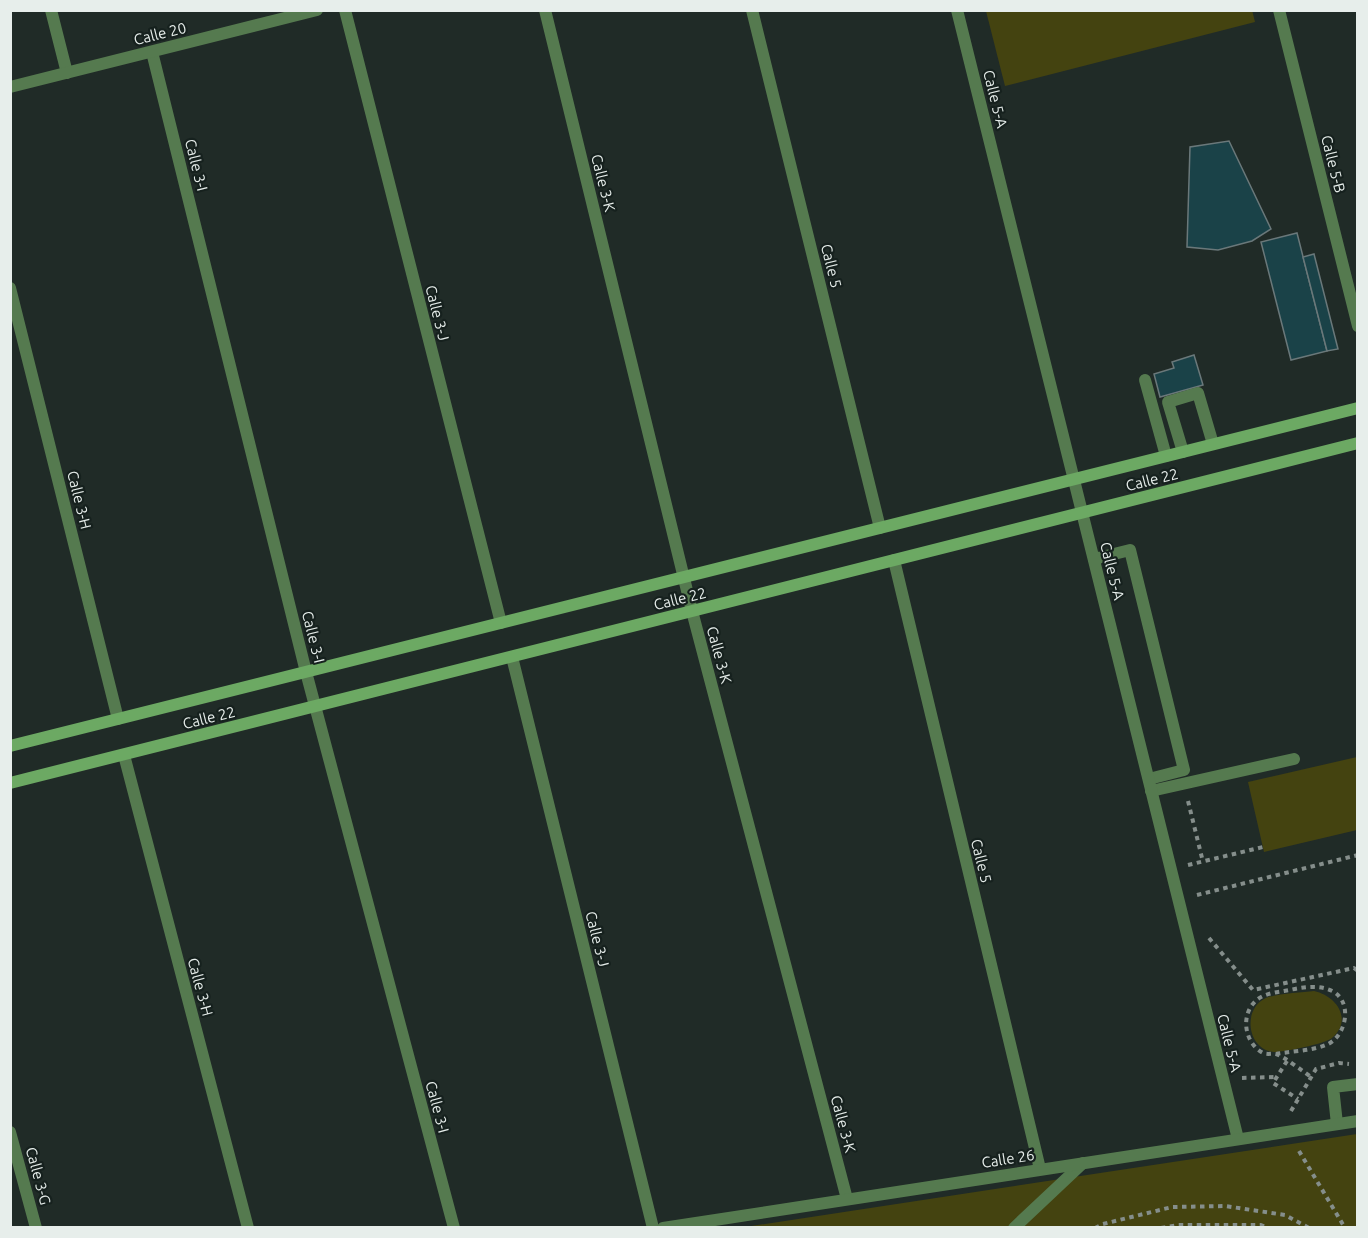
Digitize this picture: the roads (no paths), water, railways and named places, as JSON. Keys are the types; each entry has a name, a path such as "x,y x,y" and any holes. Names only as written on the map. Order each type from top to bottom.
{"street":[{"path":"51,10 67,73"},
{"path":"258,10 261,24"},
{"name":"Calle 20","path":"10,87 317,10"},
{"name":"Calle 3-J","path":"345,10 501,623"},
{"name":"Calle 3-K","path":"546,10 692,611 847,1199"},
{"name":"Calle 5","path":"752,10 880,528"},
{"name":"Calle 5-A","path":"957,10 1238,1139"},
{"name":"Calle 5-B","path":"1279,10 1358,326"},
{"name":"Calle 3-I","path":"152,52 306,672 454,1227"},
{"name":"Calle 3-H","path":"10,288 118,719"},
{"path":"1145,380 1166,456"},
{"path":"1183,452 1168,402 1198,393 1213,444"},
{"name":"Calle 22","path":"10,746 1358,408"},
{"name":"Calle 22","path":"10,783 1358,443"},
{"path":"1094,559 1130,550 1184,770 1150,785"},
{"name":"Calle 5","path":"894,560 1040,1169"},
{"name":"Calle 3-J","path":"512,657 653,1227"},
{"name":"Calle 3-H","path":"124,755 248,1227"},
{"path":"1150,785 1184,784 1294,759"},
{"path":"1337,1124 1333,1087 1358,1084"},
{"name":"Calle 26","path":"663,1227 1358,1121"},
{"name":"Calle 3-G","path":"10,1132 36,1227"},
{"path":"1014,1227 1083,1163"}]}
